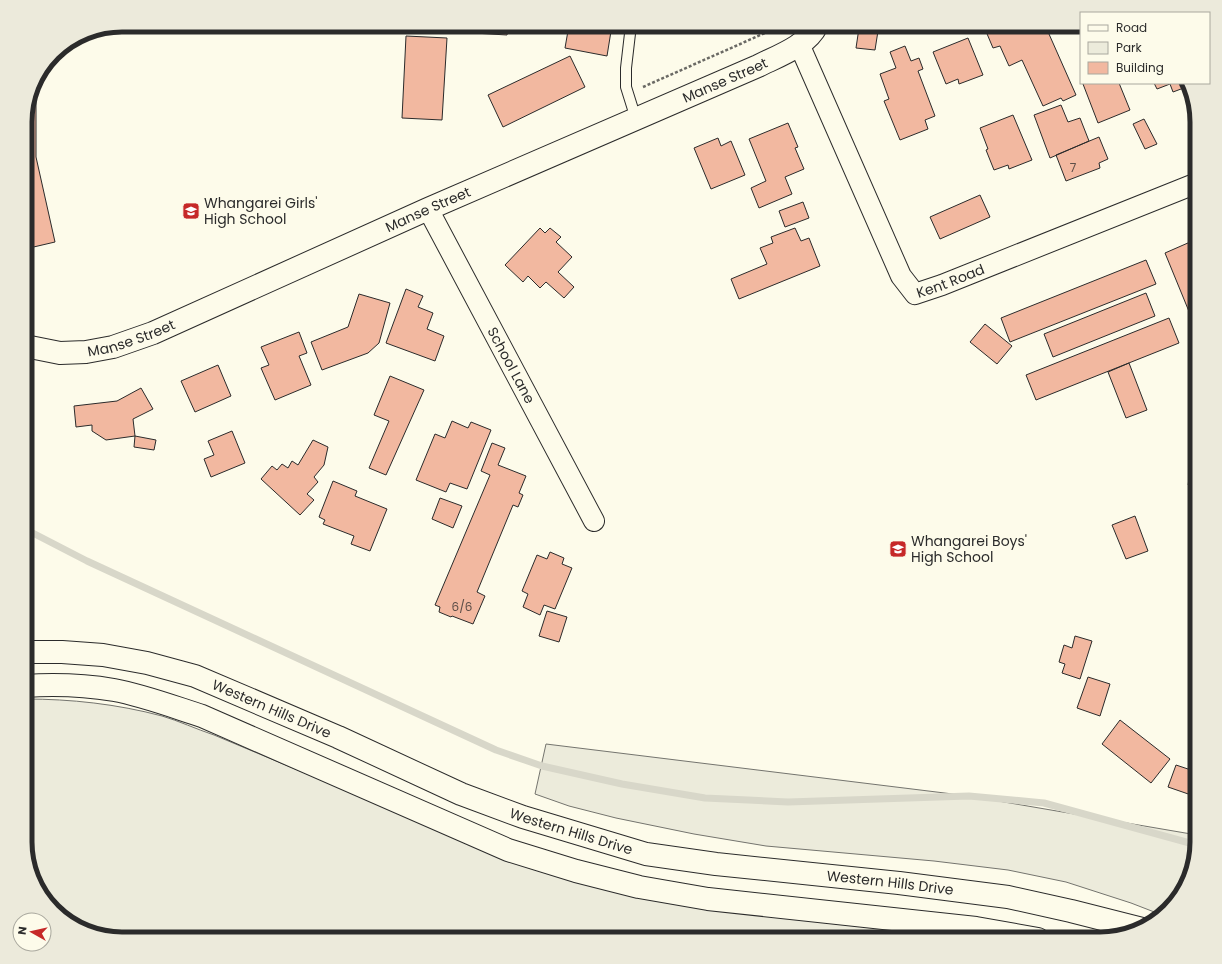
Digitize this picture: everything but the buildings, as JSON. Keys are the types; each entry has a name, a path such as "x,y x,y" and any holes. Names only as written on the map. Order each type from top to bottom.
{"main road":[{"name":"Manse Street","path":"32,347 60,353 86,352 113,348 192,316 428,209 758,66 800,44 813,32"},
{"name":"Western Hills Drive","path":"32,652 62,652 103,655 147,663 195,676 338,737 461,794 523,817 646,854 716,864 899,883 1008,897 1071,910 1131,926"},
{"path":"32,685 52,684 115,690 202,716 508,850 576,871 639,887 708,899 976,928 999,932"}],"street":[{"name":"Kent Road","path":"800,44 901,276 915,294 942,285 1190,186"},
{"name":"School Lane","path":"428,209 594,521"}],"lane":[{"path":"630,32 626,68 626,87 636,119"}],"path":[{"path":"627,92 767,32"}],"green space":[{"path":"32,699 94,703 128,708 162,716 214,735 539,871 618,891 939,932 122,932 104,930 82,923 58,906 41,882 35,865 32,848"},
{"path":"546,744 969,796 1190,834 1190,842 1188,860 1181,882 1168,901 1156,913 1066,882 1008,870 934,861 766,846 694,834 616,818 569,806 535,794"}],"shaded area":[{"path":"1190,472 1190,485 1188,485"}],"waterway":[{"path":"32,533 87,561 496,750 542,766 622,784 705,798 788,802 969,796 1044,803 1190,843"}],"place":[{"name":"Whangarei Girls' High School","path":"191,211"},
{"name":"Whangarei Boys' High School","path":"898,549"}]}
